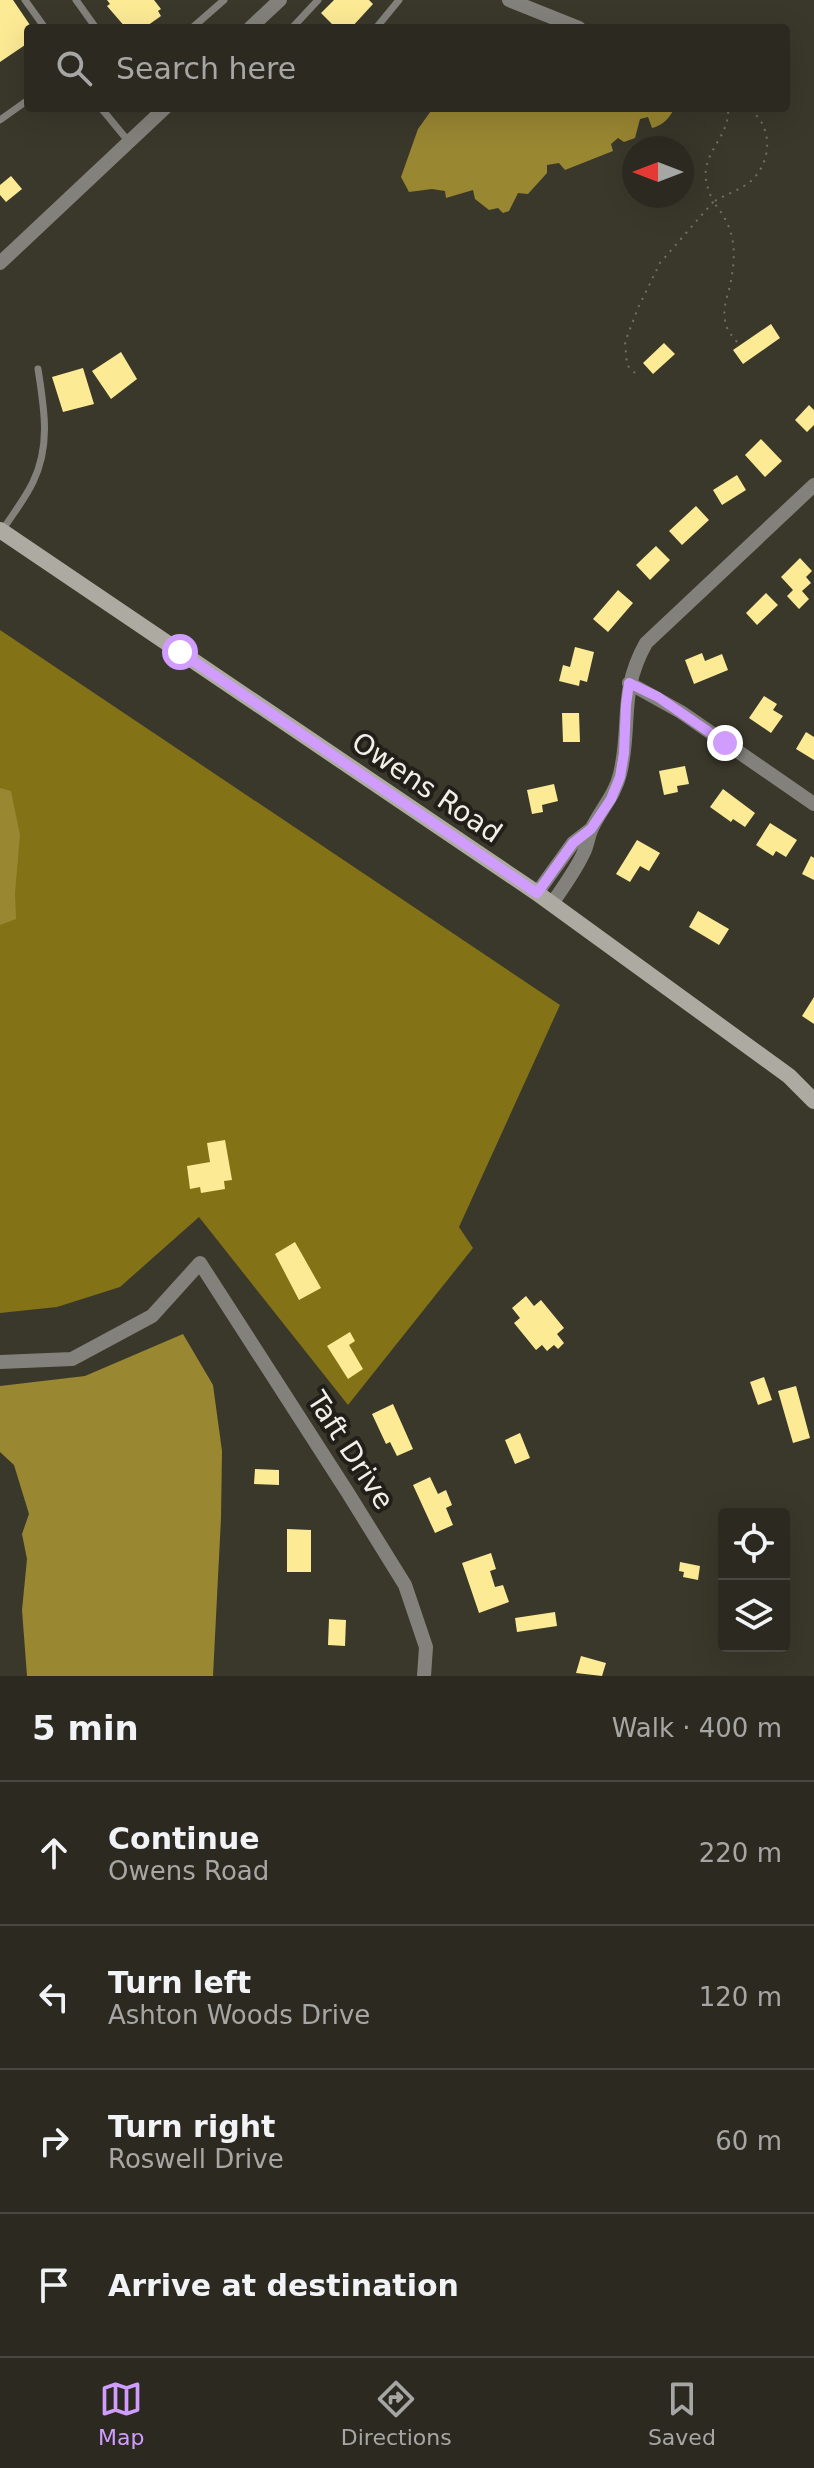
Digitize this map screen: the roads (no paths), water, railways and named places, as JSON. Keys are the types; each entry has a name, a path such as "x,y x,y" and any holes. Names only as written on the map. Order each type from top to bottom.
{"street":[{"path":"259,24 280,0"},
{"path":"509,0 569,24"},
{"path":"0,263 161,112"},
{"path":"537,893 573,843 591,829 611,799 620,777 624,753 629,683 646,643 814,485"},
{"name":"Owens Road","path":"1,530 537,893 789,1076 814,1101"},
{"path":"629,683 681,712 814,804"},
{"path":"552,904 585,851 591,829"},
{"name":"Taft Drive","path":"0,1362 72,1359 152,1316 200,1263 405,1585 426,1647 424,1676"}],"lane":[{"path":"25,0 42,24"},
{"path":"76,0 93,24"},
{"path":"197,24 224,0"},
{"path":"296,24 318,0"},
{"path":"379,24 399,0"},
{"path":"0,120 24,103"},
{"path":"104,112 129,142"},
{"path":"1,530 33,484 45,448 45,412 38,369"}]}
